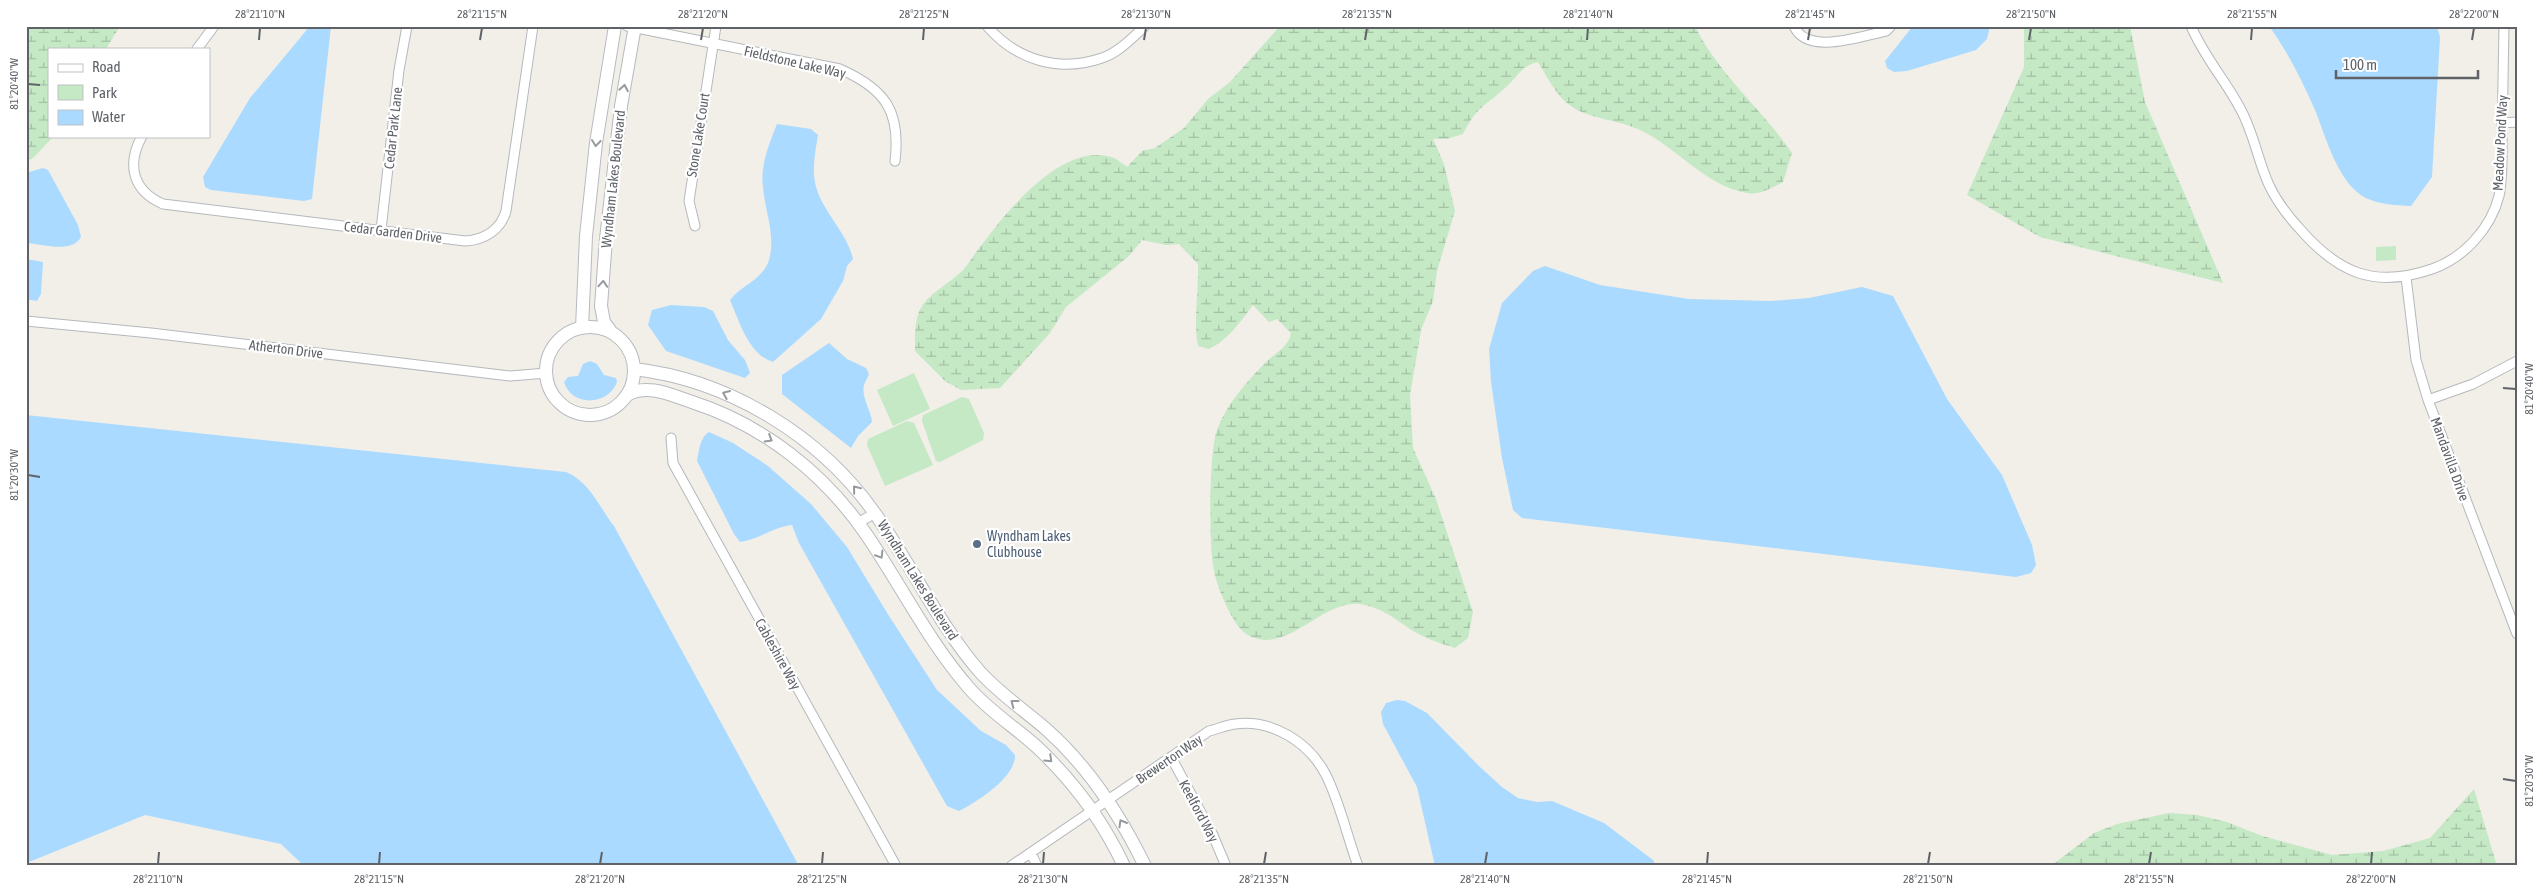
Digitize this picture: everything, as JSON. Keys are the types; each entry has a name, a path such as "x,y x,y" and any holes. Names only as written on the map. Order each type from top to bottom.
{"street":[{"path":"198,48 214,26"},
{"name":"Cedar Park Lane","path":"381,230 407,26"},
{"name":"Cedar Garden Drive","path":"141,138 133,171 138,186 148,198 163,204 465,241 480,239 499,226 506,211 533,26"},
{"name":"Wyndham Lakes Boulevard","path":"582,328 586,236 596,143 615,26"},
{"name":"Stone Lake Court","path":"695,226 689,201 716,26"},
{"path":"987,26 996,37 1024,55 1048,64 1078,63 1103,58 1123,46 1145,26"},
{"path":"1794,26 1797,34 1809,41 1826,43 1886,31 1890,26"},
{"name":"Meadow Pond Way","path":"2191,26 2200,47 2241,109 2253,135 2269,186 2290,218 2317,249 2344,268 2374,277 2406,277 2435,268 2465,250 2488,225 2499,196 2504,26"},
{"name":"Wyndham Lakes Boulevard","path":"610,330 604,322 601,306 606,239 632,27"},
{"name":"Fieldstone Lake Way","path":"632,27 840,69 860,78 884,99 895,120 898,139 895,161"},
{"path":"2502,122 2517,122"},
{"name":"Mandavilla Drive","path":"2406,277 2416,360 2428,400 2517,634"},
{"name":"Atherton Drive","path":"26,321 151,333 510,376 546,373"},
{"path":"595,327 610,330 623,340 629,349 634,369 632,383 627,395 606,412 580,413 567,408 557,400 550,388 546,373 549,357 557,343 566,334 582,328 595,327"},
{"path":"2428,400 2472,384 2517,361"},
{"name":"Wyndham Lakes Boulevard","path":"634,369 668,374 696,382 754,408 792,431 826,458 852,484 875,513 971,660 1006,697 1068,751 1108,800 1145,866"},
{"name":"Wyndham Lakes Boulevard","path":"627,395 634,391 647,389 712,408 748,426 780,446 812,472 836,495 858,523 945,659 983,702 1056,765 1092,811 1124,866"},
{"name":"Cableshire Way","path":"671,438 673,463 896,866"},
{"path":"858,523 875,513"},
{"name":"Brewerton Way","path":"1011,866 1209,731 1236,724 1264,724 1290,735 1311,754 1326,775 1358,866"},
{"name":"Keelford Way","path":"1171,757 1212,833 1226,866"},
{"path":"1031,853 1037,866"}],"green space":[{"path":"26,26 120,26 107,48 48,48 48,138 52,138 33,158 26,161"},
{"path":"1280,26 1695,26 1728,76 1792,153 1783,182 1752,194 1732,189 1704,174 1652,136 1638,129 1592,116 1574,108 1567,103 1551,84 1538,62 1523,69 1505,88 1481,108 1463,134 1447,139 1433,139 1444,164 1455,211 1437,271 1433,301 1421,330 1410,395 1413,448 1436,499 1473,612 1468,638 1455,648 1421,635 1380,610 1360,604 1335,608 1289,634 1266,640 1247,634 1234,620 1220,592 1213,565 1210,496 1214,441 1221,420 1232,402 1269,359 1284,346 1291,333 1277,319 1269,322 1253,305 1234,330 1216,345 1209,349 1198,346 1196,326 1198,264 1179,244 1166,245 1142,240 1129,256 1066,307 1050,333 1000,388 961,390 945,381 915,351 916,322 922,306 930,296 964,269 1005,216 1038,182 1056,169 1076,159 1095,155 1114,158 1127,167 1142,151 1155,148 1184,128 1208,99 1230,82"},
{"path":"2024,26 2130,26 2145,102 2223,283 2040,237 1967,195 2024,67"},
{"path":"2396,246 2396,260 2376,261 2376,247"},
{"path":"914,373 930,409 893,426 877,390"},
{"path":"962,397 969,399 984,433 983,440 940,462 936,461 922,421 923,415"},
{"path":"907,421 914,423 933,465 885,486 867,445 868,439"},
{"path":"2474,789 2497,866 2051,866 2094,833 2117,824 2169,813 2197,815 2227,822 2262,836 2332,855 2383,851 2430,838"}],"water":[{"path":"310,26 331,26 312,199 304,201 211,190 205,187 203,177 250,98"},
{"path":"1913,26 1990,26 1987,39 1976,50 1907,71 1894,72 1887,68 1885,61"},
{"path":"2269,26 2437,26 2440,37 2432,177 2411,206 2371,200 2356,191 2348,182 2334,159 2300,78"},
{"path":"777,124 811,129 818,135 814,169 815,183 825,207 846,241 853,259 847,266 843,281 821,319 773,362 757,352 751,345 730,300 762,273 769,260 771,233 762,179 768,147"},
{"path":"43,168 48,170 78,225 81,237 71,245 56,247 26,243 26,173"},
{"path":"26,259 43,262 41,294 37,301 26,299"},
{"path":"1545,266 1600,285 1689,299 1771,301 1809,298 1862,287 1893,296 1947,399 2002,475 2032,545 2036,565 2031,573 2016,577 1522,518 1513,510 1502,458 1491,382 1489,349 1502,303 1533,271"},
{"path":"671,305 704,307 713,311 728,340 745,360 750,373 745,378 666,351 648,325 652,310"},
{"path":"829,343 847,359 866,368 869,374 863,390 872,422 858,436 851,448 782,394 782,375"},
{"path":"590,361 597,364 604,375 616,378 617,382 613,390 599,399 582,399 575,396 568,390 564,382 568,377 578,376 583,364"},
{"path":"26,415 566,472 574,476 588,488 614,526 799,866 304,866 281,844 145,815 29,862 26,866"},
{"path":"709,432 733,443 768,466 811,504 847,547 937,690 981,731 1006,745 1015,755 1014,763 1009,772 994,788 959,811 947,806 799,543 792,525 740,542 734,534 697,461 702,441"},
{"path":"1397,700 1405,701 1427,713 1480,767 1502,787 1518,798 1537,802 1552,801 1604,823 1653,860 1656,866 1435,866 1417,787 1383,724 1381,712 1386,703"}],"place":[{"name":"Wyndham Lakes Clubhouse","path":"977,544"}]}
